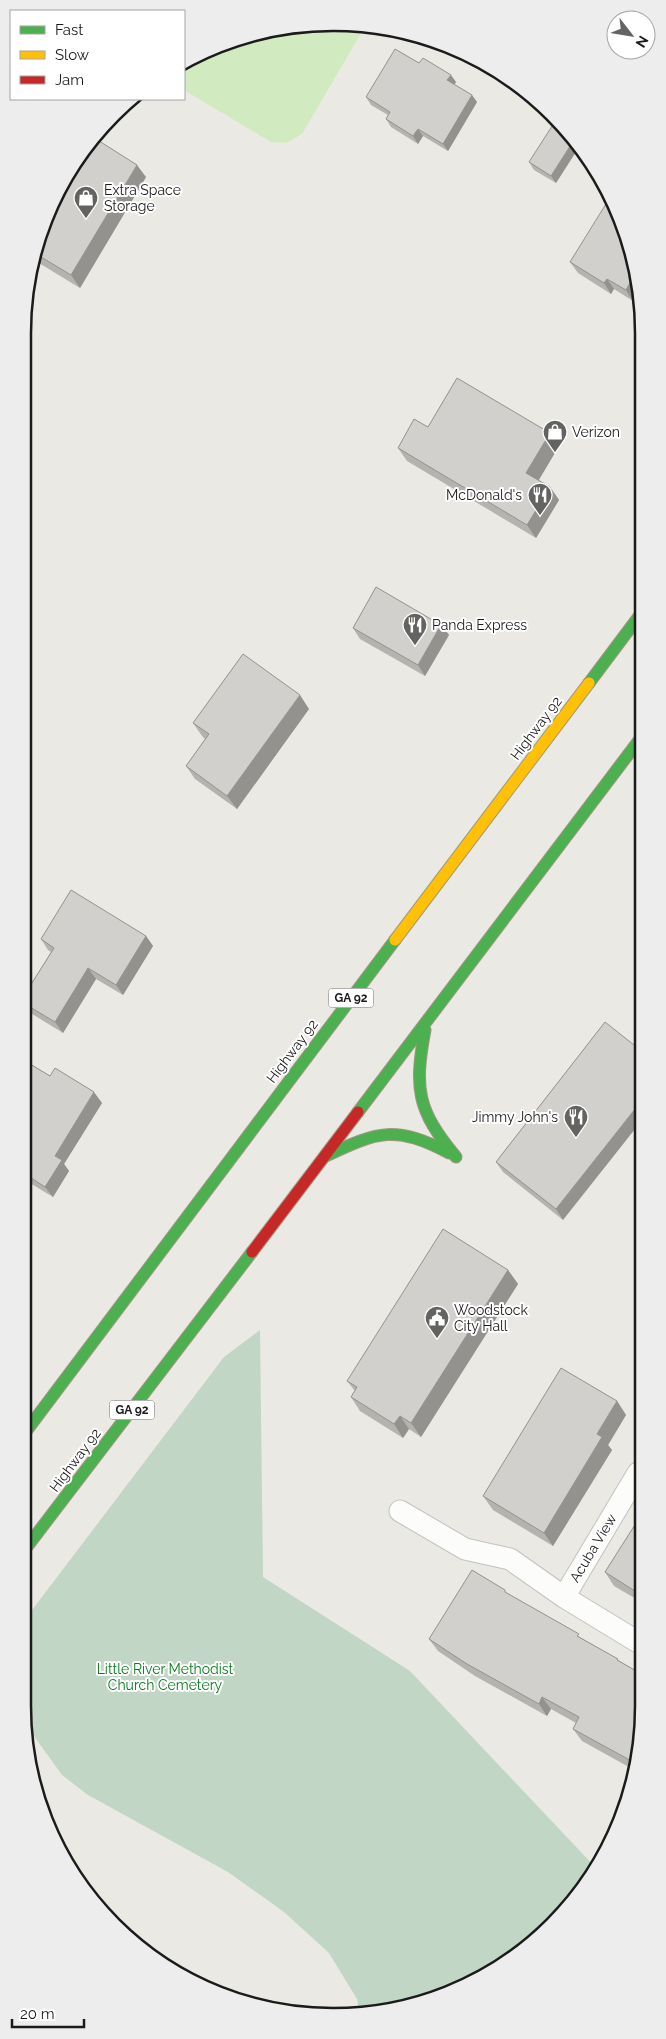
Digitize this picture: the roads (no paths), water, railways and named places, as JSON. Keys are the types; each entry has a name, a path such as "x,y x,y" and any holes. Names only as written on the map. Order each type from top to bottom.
{"main road":[{"name":"Highway 92","path":"31,1425 635,622"},
{"name":"Highway 92","path":"31,1541 635,746"},
{"path":"323,1158 354,1143 390,1133 416,1137 456,1156 438,1136 429,1122 422,1106 418,1089 418,1065 426,1023"}],"street":[{"name":"Acuba View","path":"564,1597 635,1478"},
{"name":"Acuba View","path":"400,1511 465,1549 510,1559 564,1597 635,1640"}],"place":[{"name":"Extra Space Storage","path":"86,219"},
{"name":"Verizon","path":"555,453"},
{"name":"McDonald's","path":"540,516"},
{"name":"Panda Express","path":"415,646"},
{"name":"Jimmy John's","path":"576,1138"},
{"name":"Woodstock City Hall","path":"437,1339"}],"park label":[{"name":"Little River Methodist Church Cemetery","path":"165,1678"}]}
